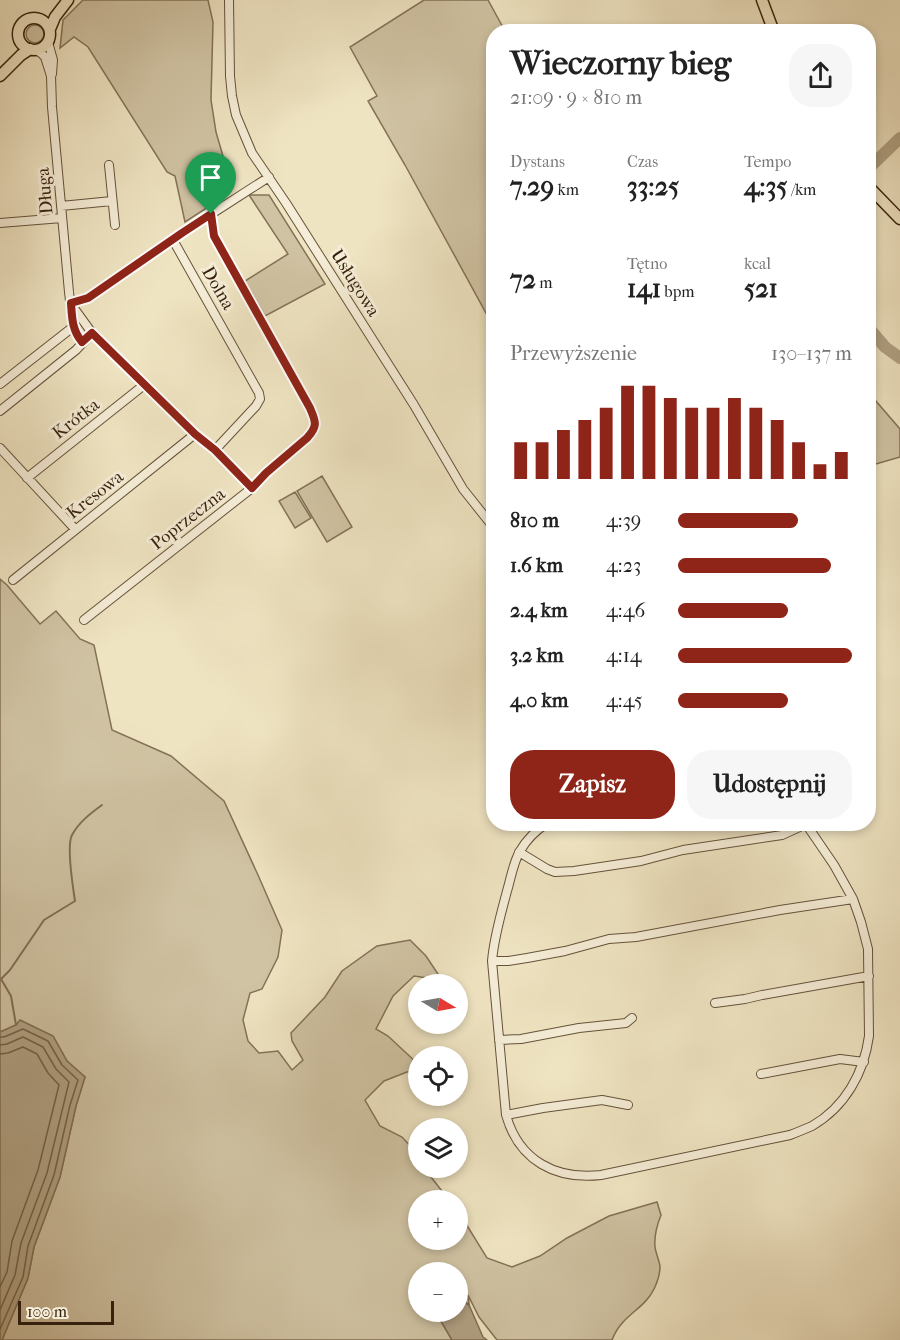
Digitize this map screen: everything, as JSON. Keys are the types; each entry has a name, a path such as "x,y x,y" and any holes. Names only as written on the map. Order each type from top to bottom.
{"main road":[{"path":"40,19 67,0"},
{"path":"0,76 21,55 43,47 48,42 55,17 67,0"},
{"path":"762,0 771,24"},
{"path":"33,49 24,46 20,40 19,31 23,23 30,18 40,19 46,22 50,29"},
{"path":"0,70 16,50 20,40"},
{"path":"876,194 900,219"}],"street":[{"name":"Usługowa","path":"229,0 232,96 236,115 252,153 414,405 470,500 486,519"},
{"name":"Długa","path":"48,42 54,67 51,76"},
{"name":"Długa","path":"33,49 41,52 45,57 51,76 73,327 82,342"},
{"path":"109,165 115,225"},
{"path":"71,303 88,298 269,177"},
{"path":"61,206 112,201"},
{"name":"Poprzeczna","path":"84,620 252,488 313,432 315,420 310,408 214,236 211,214"},
{"path":"0,222 62,218"},
{"name":"Dolna","path":"173,240 259,393 260,399 256,406 215,450"},
{"name":"Długa","path":"71,303 92,333 252,488"},
{"path":"0,384 73,327"},
{"path":"0,411 76,350 92,333"},
{"name":"Krótka","path":"27,478 144,385"},
{"name":"Kresowa","path":"14,580 195,434"},
{"path":"0,448 75,529"},
{"path":"535,831 519,852 493,943 492,961 506,1115 513,1134 528,1154 545,1167 560,1173 585,1177 790,1135 813,1125 828,1114 842,1101 856,1080 864,1062 869,1036 868,949 853,899 811,831"},
{"path":"519,852 555,872 574,871 641,861 683,850 782,835 791,831"},
{"path":"492,961 527,958 609,939 636,937 853,899"},
{"path":"715,1003 868,976"},
{"path":"499,1040 521,1040 579,1028 626,1023 632,1018"},
{"path":"761,1074 840,1059 864,1062"},
{"path":"506,1115 602,1100 628,1105"}],"shaded area":[{"path":"83,0 208,0 213,22 211,100 216,132 229,177 222,198 185,222 175,176 167,172 88,47 74,37 60,48 63,20"},
{"path":"424,0 488,0 501,24 486,24 486,313 368,101 377,96 350,47"},
{"path":"31,25 39,25 44,30 42,41 31,43 26,38 26,30"},
{"path":"249,195 269,195 325,284 265,316 245,281 288,254"},
{"path":"876,401 900,429 900,457 876,464"},
{"path":"322,476 352,527 327,542 297,491"},
{"path":"295,492 311,518 295,528 279,501"},
{"path":"0,579 40,624 56,611 80,639 94,645 112,730 171,756 224,801 282,930 278,957 262,989 250,993 243,1020 248,1041 259,1053 278,1051 292,1070 303,1060 292,1041 291,1033 325,997 342,971 377,946 410,940 426,956 438,974 408,974 408,982 393,996 376,1029 388,1036 408,1055 408,1072 384,1081 365,1100 380,1126 402,1137 408,1143 408,1178 432,1178 441,1190 408,1190 408,1250 468,1250 468,1227 487,1258 512,1267 540,1256 567,1238 609,1216 657,1202 661,1215 657,1227 655,1250 660,1266 654,1289 650,1296 621,1324 612,1340 497,1340 479,1317 468,1295 468,1262 408,1262 408,1322 441,1322 452,1340 2,1340 28,1278 34,1247 60,1177 85,1077 67,1061 53,1036 20,1021 0,1032"}],"water":[{"path":"20,1020 53,1036 67,1061 85,1077 60,1177 34,1247 28,1278 2,1340 0,1340 0,1032 16,1025"},
{"path":"468,1304 483,1337 487,1340 452,1340 441,1322 468,1322"}],"waterway":[{"path":"876,161 900,138"},
{"path":"876,336 885,347 900,358"},
{"path":"16,1025 11,996 1,979 10,970 44,920 75,901 70,867 70,840 82,822 102,805"}],"route":[{"path":"211,214 214,236 315,420 313,432 252,488 92,333 82,342 73,327 71,303 88,298 211,214"}]}
